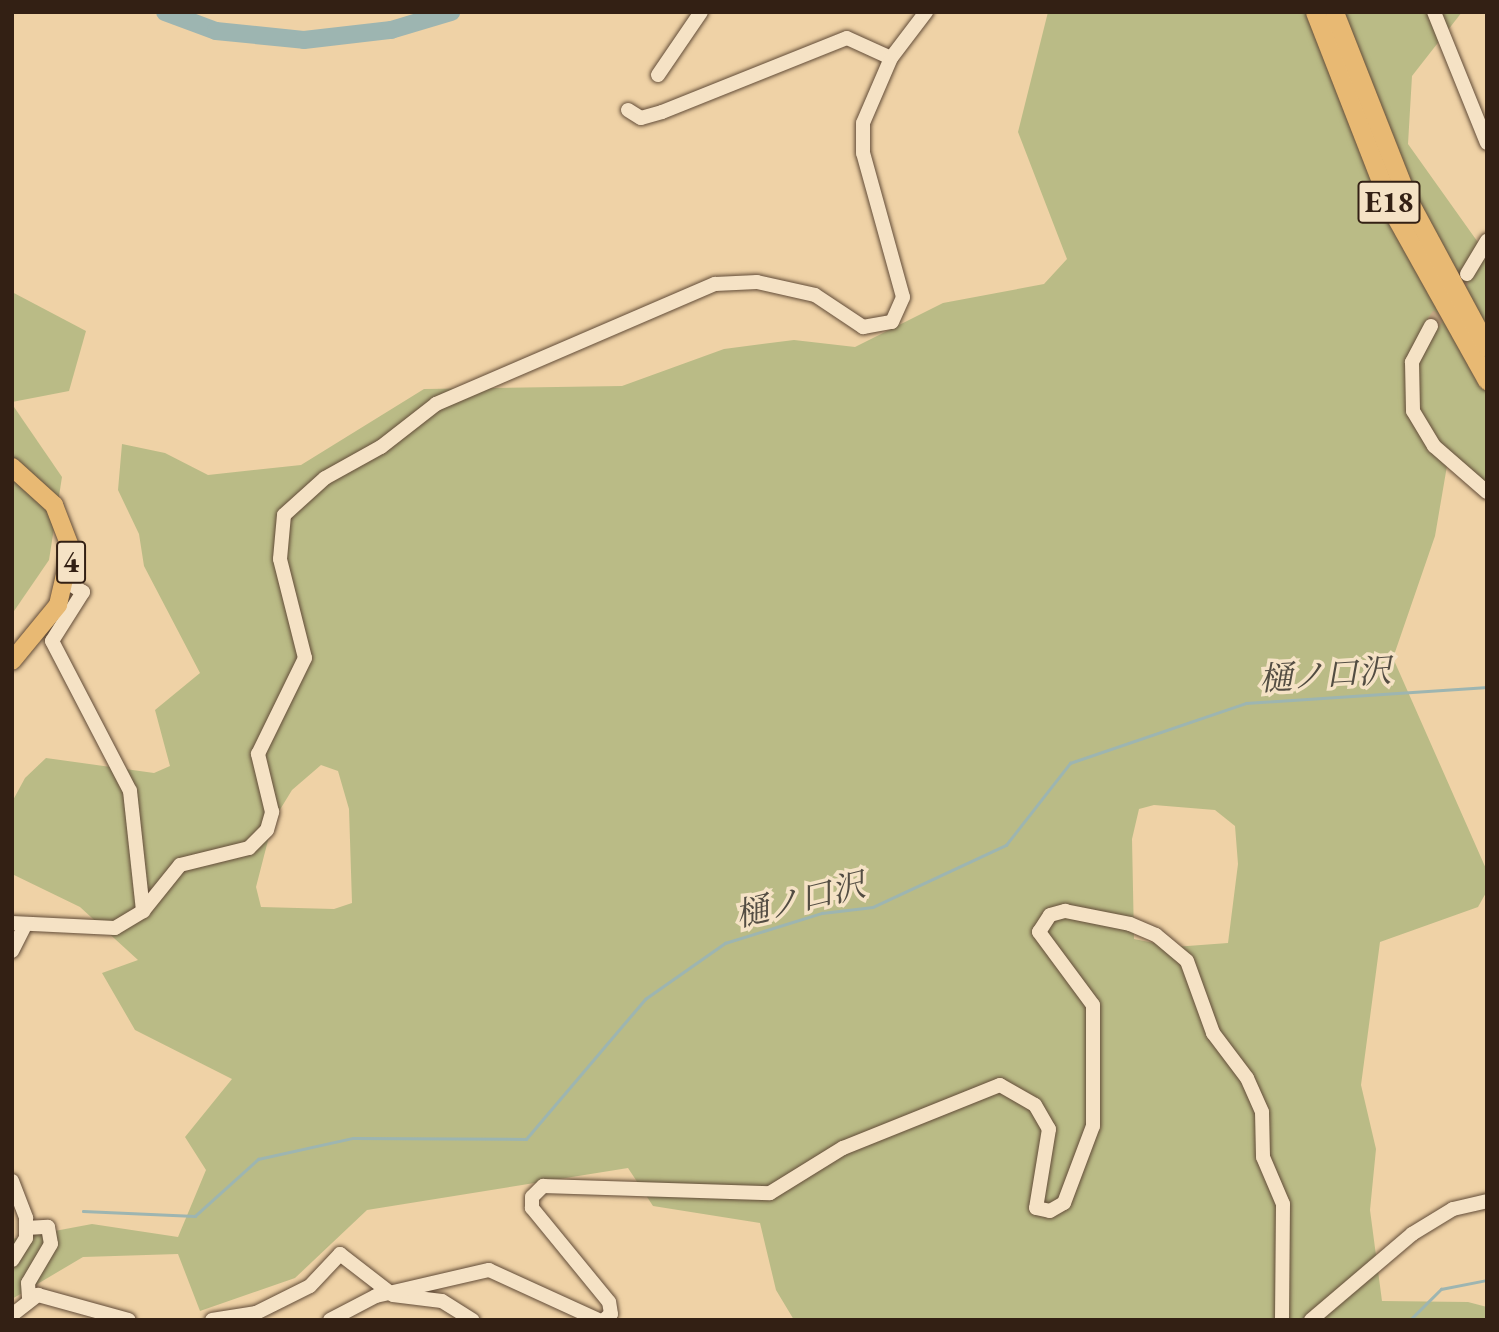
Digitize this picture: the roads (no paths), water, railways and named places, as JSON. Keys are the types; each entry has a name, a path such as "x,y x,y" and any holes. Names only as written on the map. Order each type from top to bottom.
{"highway":[{"name":"E18","path":"1315,12 1392,210 1487,380"},
{"name":"E18","path":"1334,12 1408,200 1487,347"}],"main road":[{"name":"4","path":"12,467 40,489 65,523 71,549 67,582 54,611 12,661"}],"street":[{"path":"658,75 701,12"},
{"path":"12,951 18,925 115,928 143,911 180,865 249,848 267,830 272,812 258,754 305,658 280,559 285,515 308,490 436,404 715,284 757,282 815,295 863,327 892,322 903,297 862,137 891,58 926,12"},
{"path":"1434,12 1487,144"},
{"path":"628,110 641,118 662,112 847,38 891,58"},
{"path":"1466,274 1487,241"},
{"path":"1431,326 1412,362 1413,411 1434,446 1487,492"},
{"path":"67,582 83,592 52,641 130,791 143,911"},
{"path":"604,1320 611,1314 609,1302 532,1208 532,1197 543,1186 770,1193 843,1148 1000,1085 1035,1105 1049,1129 1036,1208 1050,1212 1064,1203 1093,1126 1093,1005 1039,932 1050,915 1065,911 1130,924 1156,935 1187,961 1213,1033 1247,1078 1262,1112 1263,1157 1283,1204 1282,1320"},
{"path":"12,1181 26,1228 12,1260"},
{"path":"1311,1320 1412,1234 1453,1209 1487,1201"},
{"path":"26,1228 48,1227 51,1244 28,1283 29,1300"},
{"path":"212,1320 256,1313 310,1286 340,1254 393,1295 442,1301 472,1320"},
{"path":"330,1320 358,1302 489,1270 598,1320"},
{"path":"12,1315 29,1300 55,1297 129,1320"}],"waterway":[{"path":"165,12 216,31 304,40 391,30 451,12"},
{"name":"樋ノ口沢","path":"83,1211 195,1216 258,1159 353,1138 526,1139 645,999 725,943 822,913 873,907 1006,845 1070,763 1246,703 1487,687"},
{"path":"1410,1320 1441,1289 1487,1280"}],"tunnel":[{"path":"1431,326 1467,274"}]}
